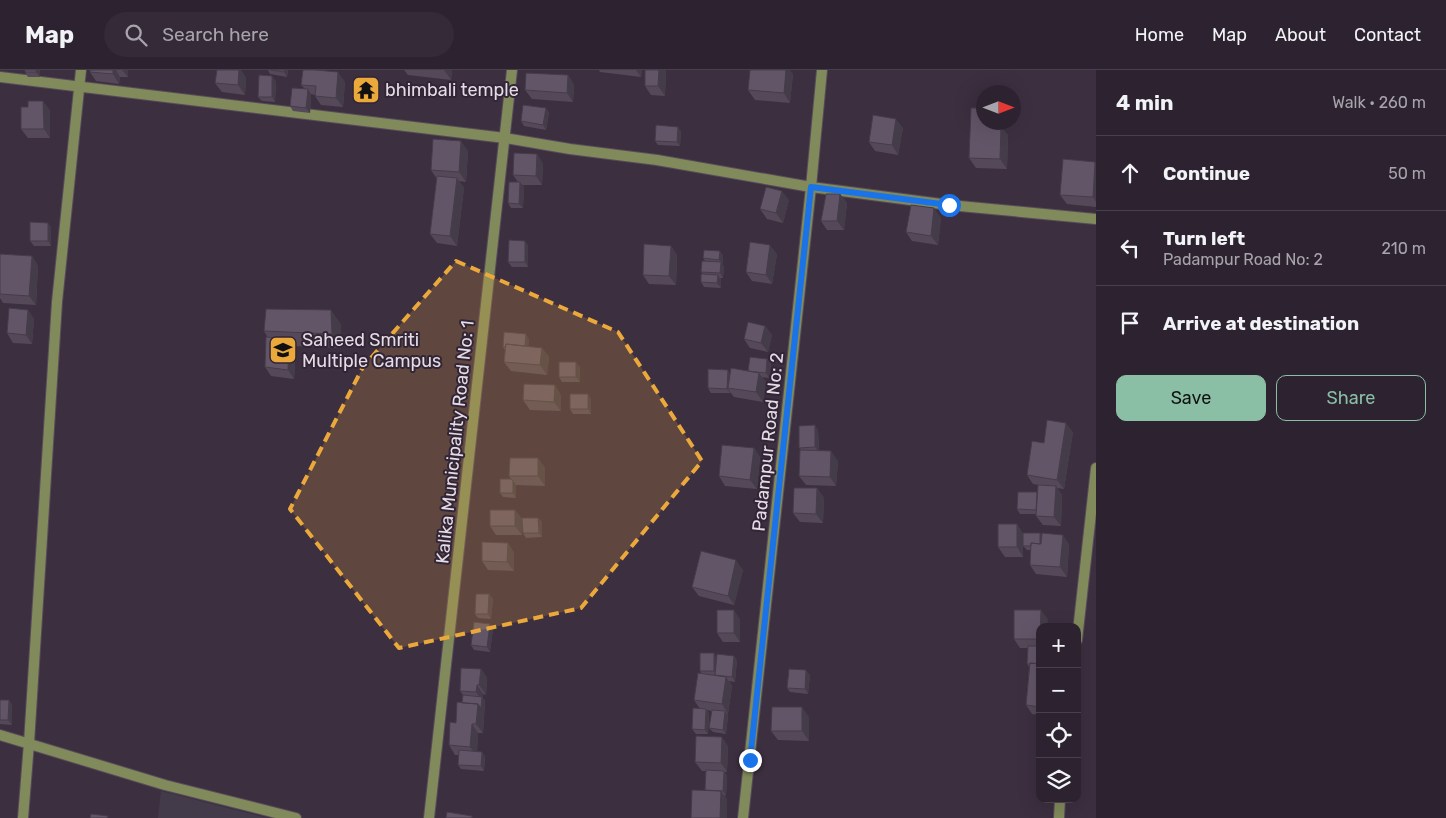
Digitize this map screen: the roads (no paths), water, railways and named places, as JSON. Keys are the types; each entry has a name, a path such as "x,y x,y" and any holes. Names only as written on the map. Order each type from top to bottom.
{"street":[{"path":"23,818 57,302 82,70"},
{"name":"Kalika Municipality Road No: 1","path":"429,818 512,70"},
{"name":"Padampur Road No: 2","path":"744,818 822,70"},
{"path":"0,77 505,138 658,160 811,187 949,205 1096,219"},
{"path":"1079,623 1096,468"},
{"path":"0,735 29,742 165,785 296,818"},
{"path":"1058,818 1060,803"}],"place":[{"name":"bhimbali temple","path":"366,90"},
{"name":"Saheed Smriti Multiple Campus","path":"283,350"}]}
